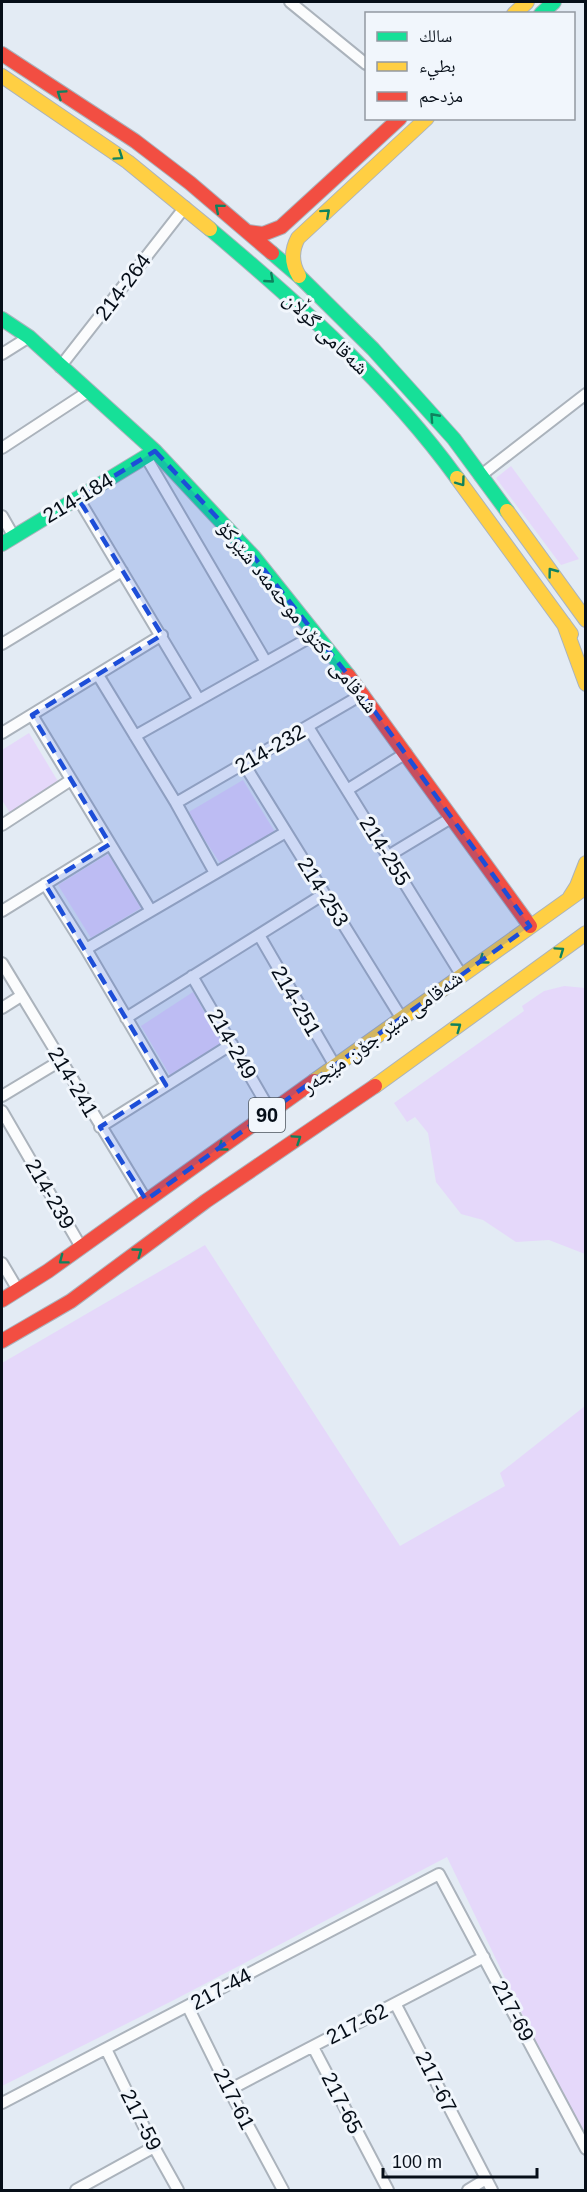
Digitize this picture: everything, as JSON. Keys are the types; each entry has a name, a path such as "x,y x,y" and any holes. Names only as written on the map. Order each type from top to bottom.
{"main road":[{"name":"شەقامی گوڵان","path":"2,54 135,141 190,183 300,277 373,349 454,439 562,585 585,620"},
{"name":"شەقامی گوڵان","path":"2,76 128,162 185,207 292,298 362,367 429,439 564,624 585,657"},
{"path":"248,232 270,232 289,220 398,120"},
{"path":"300,277 295,271 292,255 295,243 300,236 425,120"},
{"path":"289,220 288,231 293,236 300,236"},
{"name":"شەقامی دکتۆر موحەمەد شێرکۆ","path":"2,320 29,338 60,368 89,390 254,557 363,694 530,926"},
{"name":"214-184","path":"2,544 150,454"},
{"path":"564,624 585,684"},
{"path":"562,905 577,886 585,863"},
{"name":"شەقامی سێر جۆن مێجەر","path":"2,1300 81,1247 585,887"},
{"name":"شەقامی سێر جۆن مێجەر","path":"2,1341 71,1301 206,1202 345,1107 583,936"}],"street":[{"path":"290,2 365,63"},
{"name":"214-264","path":"60,368 185,207"},
{"path":"2,354 29,338"},
{"path":"2,448 89,390"},
{"path":"480,476 585,394"},
{"path":"150,454 266,662"},
{"path":"78,498 199,700"},
{"path":"2,516 14,537"},
{"path":"2,644 122,571"},
{"path":"135,736 316,634"},
{"path":"2,733 162,635"},
{"path":"98,675 176,803 215,873"},
{"name":"214-232","path":"176,803 363,694"},
{"path":"32,715 151,911"},
{"name":"214-255","path":"308,727 462,976"},
{"path":"347,790 406,753"},
{"name":"214-253","path":"244,764 402,1019"},
{"path":"2,822 71,780"},
{"path":"388,856 451,818"},
{"path":"86,949 286,832"},
{"path":"2,911 110,844"},
{"path":"45,884 166,1085"},
{"path":"126,1018 324,894"},
{"name":"214-251","path":"258,935 335,1066"},
{"name":"214-241","path":"2,963 146,1200"},
{"name":"214-249","path":"192,976 271,1112"},
{"path":"2,1008 21,996"},
{"path":"100,1127 232,1044"},
{"path":"2,1096 60,1061"},
{"name":"214-239","path":"2,1111 81,1247"},
{"path":"2,1263 18,1290"},
{"name":"217-69","path":"439,1874 585,2149"},
{"name":"217-44","path":"2,2103 439,1874"},
{"name":"217-62","path":"229,2090 396,2005 484,1957"},
{"name":"217-67","path":"396,2005 492,2190"},
{"name":"217-61","path":"188,2007 229,2090 283,2190"},
{"name":"217-65","path":"314,2047 388,2190"},
{"name":"217-59","path":"106,2049 177,2190"},
{"path":"76,2190 154,2147"},
{"path":"468,2190 486,2179"}],"highlighted area":[{"path":"155,451 254,557 352,680 530,926 146,1200 100,1127 166,1085 45,884 110,844 32,715 162,635 78,498"}],"shaded area":[{"path":"511,466 579,559 561,565 496,478"},
{"path":"29,733 59,783 10,813 2,800 2,750"},
{"path":"243,780 275,832 222,866 187,813"},
{"path":"108,854 141,908 91,938 58,885"},
{"path":"564,986 585,988 585,1254 549,1240 516,1242 483,1220 461,1214 436,1182 428,1133 415,1117 407,1122 394,1103 524,1011 522,1006 544,991"},
{"path":"193,992 224,1046 171,1077 141,1026"},
{"path":"205,1245 400,1546 505,1486 500,1473 585,1406 585,2145 447,1857 174,2000 2,2086 2,1363"}],"traffic: fast":[{"path":"543,12 554,2"},
{"path":"210,229 309,316 372,377 430,443 457,478"},
{"path":"272,253 300,277 373,349 454,439 507,511"},
{"path":"2,319 29,337 155,451 254,557 348,675"},
{"path":"2,544 155,451"}],"traffic: slow":[{"path":"516,12 527,2"},
{"path":"2,76 128,162 210,229"},
{"path":"299,276 293,257 298,238 425,120"},
{"path":"457,478 571,634"},
{"path":"507,511 586,620"},
{"path":"564,624 586,684"},
{"path":"570,897 586,863"},
{"path":"314,1081 586,887"},
{"path":"375,1086 586,933"}],"traffic: jam":[{"path":"2,54 135,141 190,183 272,253"},
{"path":"248,232 263,234 281,227 398,120"},
{"path":"348,675 530,926"},
{"path":"2,1300 48,1271 314,1081"},
{"path":"2,1341 71,1301 206,1201 375,1086"}]}
